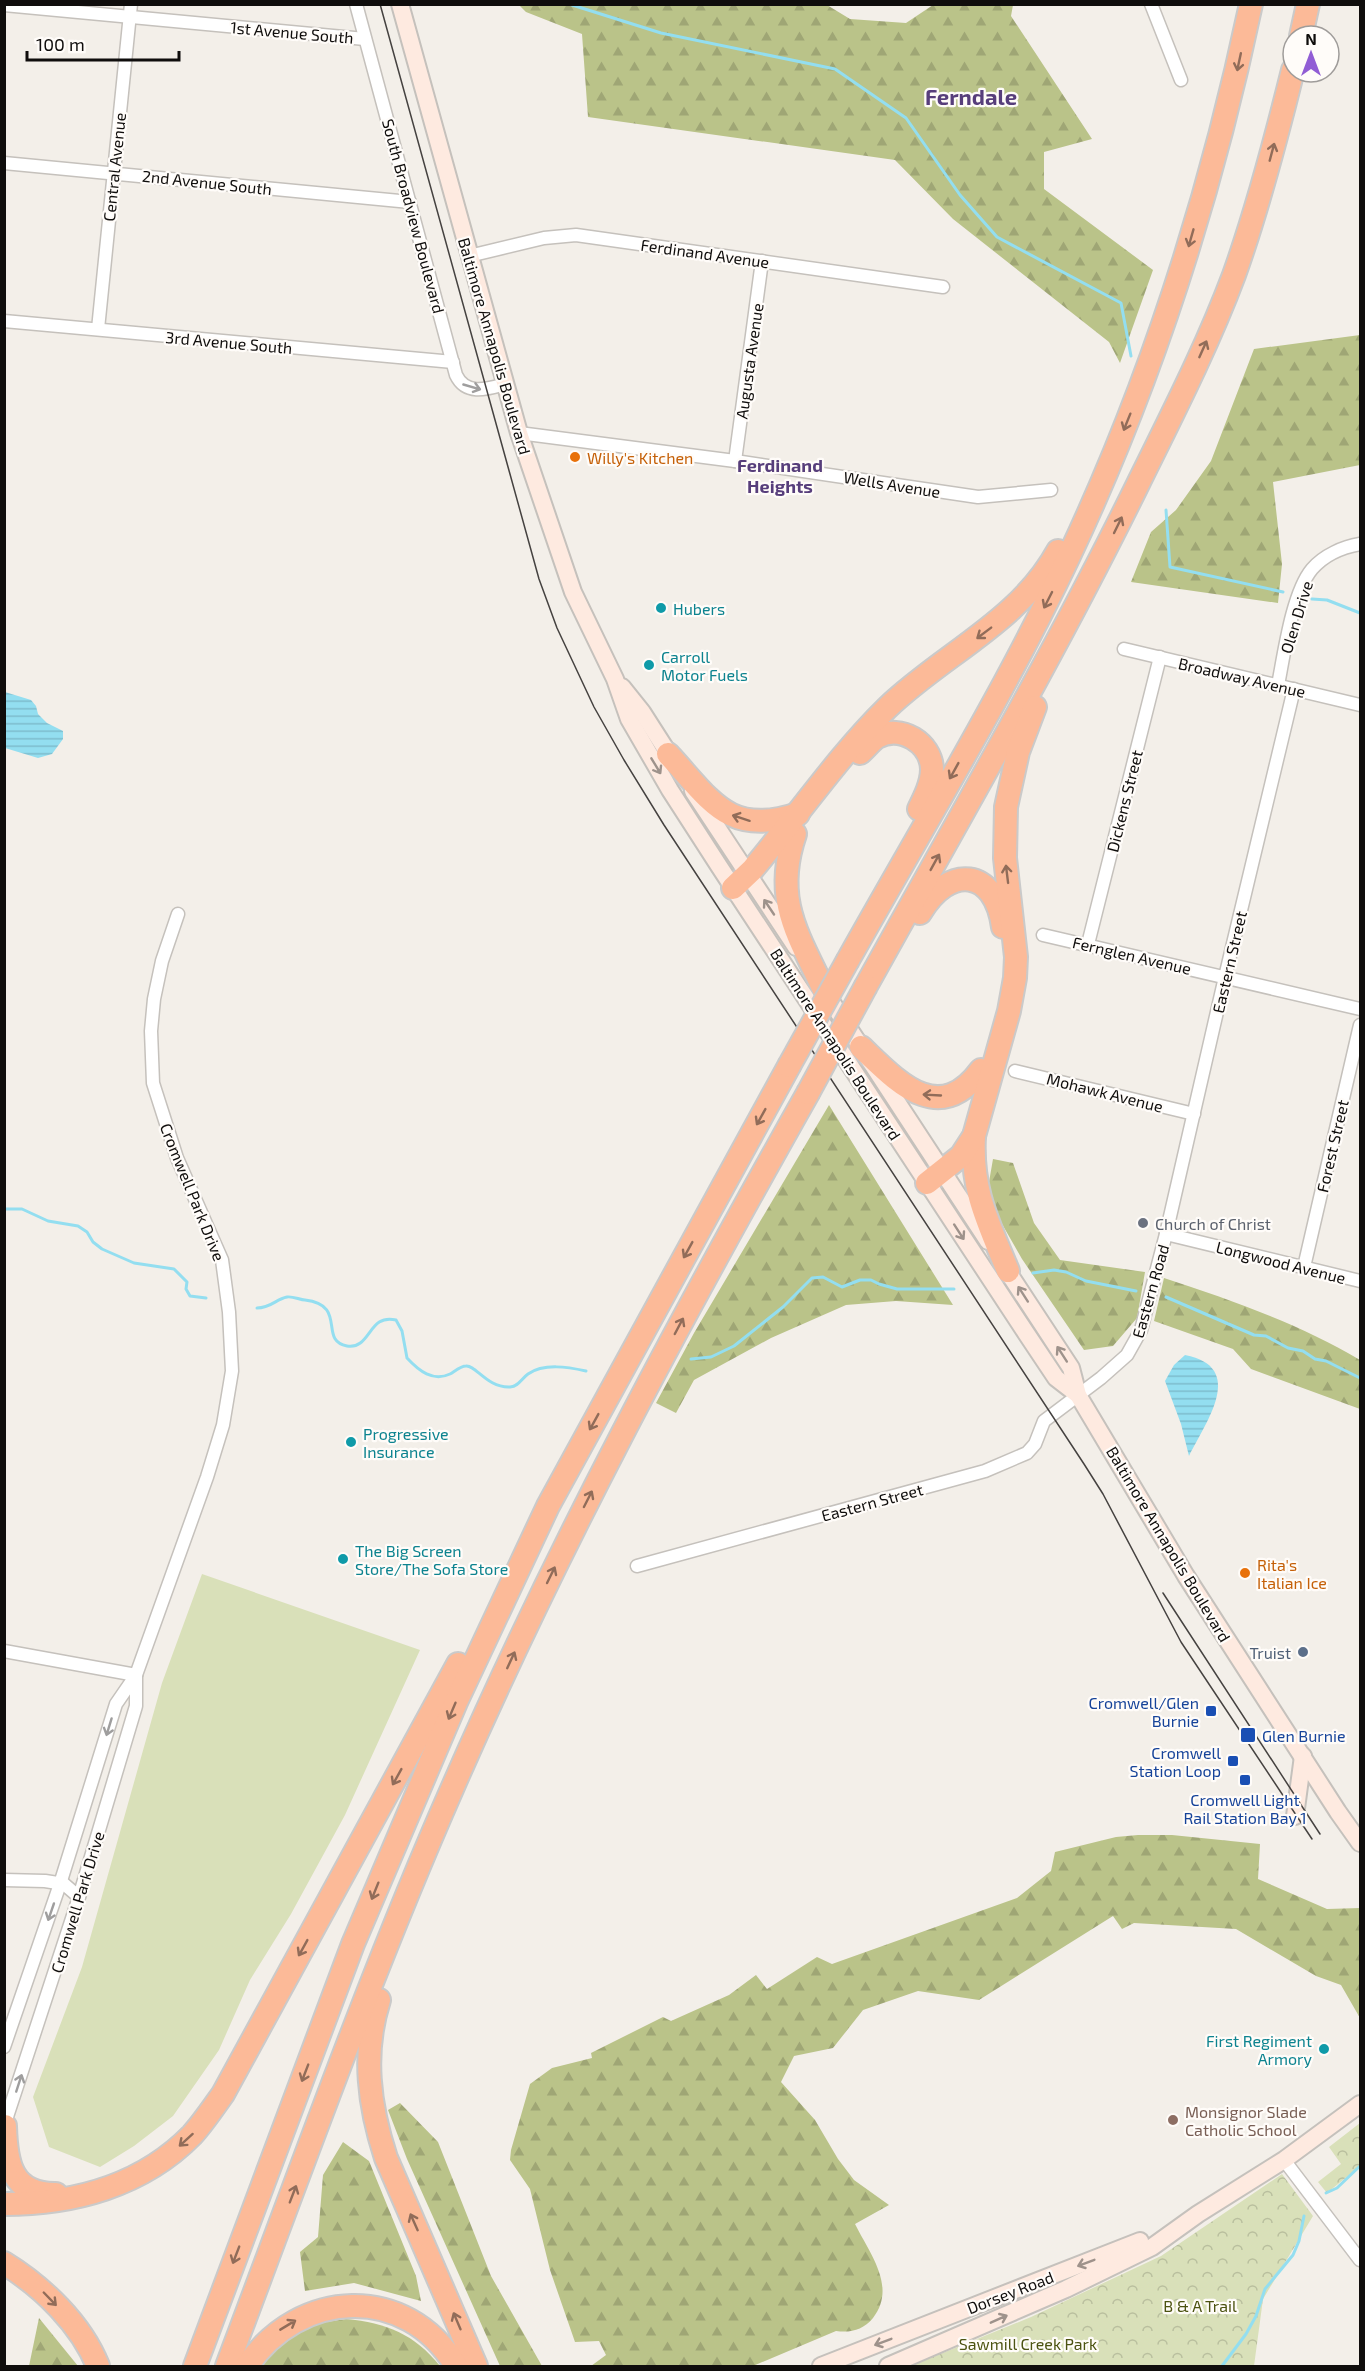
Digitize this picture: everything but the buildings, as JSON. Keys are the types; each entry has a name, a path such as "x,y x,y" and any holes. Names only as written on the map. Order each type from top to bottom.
{"highway":[{"path":"4,2204 65,2200 119,2184 146,2170 192,2135 223,2094 443,1693 490,1599 548,1506 789,1066 1038,620 1116,452 1143,384 1184,261 1220,137 1251,4"},
{"path":"1304,24 1308,4"},
{"path":"227,2367 382,1956 452,1789 535,1609 618,1440 741,1211 1092,577 1186,386 1220,311 1273,152 1290,84"},
{"path":"824,990 793,922 786,896 786,867 796,824 864,733 888,707 915,684 992,628 1033,587 1054,559 1079,509 1116,452"},
{"path":"1008,1271 978,1196 973,1166 974,1137 1009,1011 1015,978 1016,944 1005,846 1006,807 1026,727 1052,674 1092,577"},
{"path":"742,884 873,740 887,734 898,733 913,738 921,744 931,761 930,780 868,924"},
{"path":"668,754 710,798 734,817 746,821 796,824"},
{"path":"866,986 906,938 926,904 941,887 952,881 965,879 985,887 994,897 999,908 1005,958 1000,1000 964,1131 932,1173"},
{"path":"861,1047 902,1086 925,1095 942,1096 957,1091 971,1082 981,1070"},
{"path":"932,1173 961,1156 974,1137"},
{"path":"195,2367 353,1944 457,1700 548,1506"},
{"path":"452,1789 376,2010 369,2050 369,2085 378,2133 386,2158 476,2367"},
{"path":"4,2126 8,2161 12,2172 26,2187 35,2192 47,2194 93,2193"},
{"path":"4,2263 22,2274 63,2312 81,2336 98,2367"},
{"path":"247,2367 261,2347 276,2332 324,2309 344,2305 386,2310 409,2320 427,2332 444,2348 456,2367"}],"main road":[{"name":"Baltimore Annapolis Boulevard","path":"400,4 519,433 573,592 615,679 629,719 641,742 742,884 932,1173 1008,1271 1071,1368 1078,1395 1191,1584 1360,1843"},
{"name":"Baltimore Annapolis Boulevard","path":"615,679 642,712 742,884 824,990 861,1047 932,1173 1056,1378 1078,1395"},
{"path":"1295,1816 1303,1756"},
{"name":"Dorsey Road","path":"888,2367 1066,2289 1152,2247 1198,2214 1284,2160 1360,2104"},
{"name":"Dorsey Road","path":"821,2367 1122,2249 1198,2214"}],"street":[{"name":"Central Avenue","path":"98,329 131,4"},
{"name":"South Broadview Boulevard","path":"356,4 460,382 470,388 481,389 505,384"},
{"path":"1151,4 1181,80"},
{"name":"1st Avenue South","path":"4,5 365,39"},
{"name":"2nd Avenue South","path":"4,163 410,202"},
{"name":"Ferdinand Avenue","path":"469,256 544,238 576,235 943,286"},
{"name":"Augusta Avenue","path":"735,461 762,261"},
{"name":"3rd Avenue South","path":"4,321 453,362"},
{"name":"Wells Avenue","path":"519,433 735,461 978,497 1052,490"},
{"name":"Olen Drive","path":"1278,685 1297,600 1307,577 1312,569 1327,556 1348,546 1360,544"},
{"name":"Broadway Avenue","path":"1124,649 1360,705"},
{"name":"Dickens Street","path":"1088,944 1160,657"},
{"name":"Eastern Street","path":"1166,1234 1294,689"},
{"name":"Cromwell Park Drive","path":"4,2048 60,1884 116,1704 136,1675 207,1477 223,1425 232,1371 222,1260 177,1158 153,1083 154,999 162,962 178,914"},
{"name":"Fernglen Avenue","path":"1043,935 1360,1009"},
{"name":"Forest Street","path":"1304,1267 1360,1025"},
{"name":"Mohawk Avenue","path":"1016,1071 1194,1114"},
{"name":"Longwood Avenue","path":"1166,1234 1360,1281"},
{"name":"Eastern Road","path":"1078,1395 1126,1355 1138,1337 1166,1234"},
{"name":"Eastern Street","path":"637,1566 999,1466 1027,1453 1035,1444 1042,1424 1078,1395"},
{"path":"4,1651 136,1675"},
{"name":"Cromwell Park Drive","path":"4,2126 79,1897 136,1706 136,1675"},
{"path":"4,1880 45,1881 60,1884 79,1897"},
{"path":"1284,2160 1360,2260"}],"green space":[{"path":"519,5 827,5 850,19 906,23 933,5 1013,5 1011,16 1092,139 1044,152 1044,189 1153,270 1120,363 1109,342 953,219 895,160 588,117 582,34 526,12"},
{"path":"1360,335 1360,465 1273,482 1282,564 1278,603 1131,582 1151,532 1176,510 1211,461 1254,349"},
{"path":"829,1105 953,1305 896,1301 846,1305 771,1338 694,1380 676,1413 656,1403 694,1333"},
{"path":"993,1159 1013,1163 1034,1223 1060,1260 1145,1272 1137,1318 1113,1346 1084,1350 1022,1259 994,1210 989,1182"},
{"path":"1164,1278 1240,1304 1289,1324 1360,1360 1360,1409 1251,1369 1233,1349 1154,1321"},
{"path":"202,1574 420,1650 345,1815 291,1914 250,1980 219,2050 173,2116 134,2146 100,2167 49,2147 33,2097 82,1967 162,1683"},
{"path":"1172,1835 1260,1844 1258,1879 1327,1909 1360,1908 1360,2018 1341,1985 1316,1976 1236,1929 1134,1923 1122,1929 1113,1916 979,2000 918,1991 863,2010 833,2048 794,2056 781,2082 815,2120 838,2159 854,2180 889,2205 855,2224 874,2259 882,2283 880,2306 873,2318 856,2330 836,2331 753,2366 591,2366 606,2355 599,2341 575,2342 550,2270 530,2189 510,2160 530,2084 552,2068 592,2058 591,2053 663,2017 671,2021 729,1995 756,1975 767,1989 817,1957 832,1964 1017,1898 1051,1871 1055,1852 1116,1837"},
{"path":"400,2103 438,2142 491,2276 542,2366 500,2366 407,2159 388,2110"},
{"path":"1360,2123 1360,2166 1327,2193 1318,2182 1341,2164 1329,2147"},
{"path":"343,2142 369,2161 416,2276 421,2301 354,2283 305,2291 300,2252 318,2237 323,2175"},
{"name":"B & A Trail","path":"1282,2174 1313,2216 1263,2299 1254,2366 911,2366 1031,2317 1161,2256"},
{"path":"39,2318 78,2366 29,2366"},
{"path":"346,2319 387,2327 399,2332 420,2346 440,2366 262,2366 271,2350 313,2324"}],"water":[{"path":"5,692 31,700 38,714 47,723 63,731 63,739 52,754 38,758 5,748"},
{"path":"1185,1355 1204,1361 1214,1371 1218,1383 1217,1397 1212,1412 1189,1456 1181,1424 1165,1381 1174,1365"}],"waterway":[{"path":"569,4 661,33 835,69 906,118 960,195 997,237 1121,303 1131,356"},
{"path":"1166,510 1170,567 1283,592"},
{"path":"1312,599 1327,600 1360,613"},
{"path":"4,1209 22,1209 48,1221 78,1226 87,1232 93,1242 102,1249 134,1263 174,1269 187,1282 186,1289 190,1296 206,1298"},
{"path":"1033,1273 1054,1270 1066,1272 1086,1281 1136,1291"},
{"path":"691,1359 711,1357 734,1346 783,1307 812,1278 823,1277 842,1287 860,1280 871,1280 897,1289 954,1289"},
{"path":"257,1308 266,1307 287,1297 318,1303 330,1315 334,1337 339,1343 347,1346 361,1343 380,1322 387,1319 396,1320 402,1331 407,1358 421,1371 432,1376 444,1376 466,1366 495,1384 510,1387 541,1368 564,1367 586,1371"},
{"path":"1166,1297 1254,1335 1266,1336 1288,1348 1303,1351 1315,1359 1326,1361 1360,1378"},
{"path":"1326,2193 1337,2188 1360,2166"},
{"path":"1222,2366 1246,2334 1256,2316 1265,2289 1293,2255 1299,2241 1304,2216"}],"tram line":[{"path":"380,4 539,579 557,628 594,707 664,825 1084,1464 1103,1494 1181,1642 1312,1839"},
{"path":"1163,1593 1320,1834"}],"place":[{"name":"Willy's Kitchen","path":"575,457"},
{"name":"Hubers","path":"661,608"},
{"name":"Carroll Motor Fuels","path":"649,665"},
{"name":"Church of Christ","path":"1143,1223"},
{"name":"Progressive Insurance","path":"351,1442"},
{"name":"The Big Screen Store/The Sofa Store","path":"343,1559"},
{"name":"Rita's Italian Ice","path":"1245,1573"},
{"name":"Truist","path":"1303,1652"},
{"name":"Cromwell/Glen Burnie","path":"1211,1711"},
{"name":"Glen Burnie","path":"1248,1735"},
{"name":"Cromwell Station Loop","path":"1233,1761"},
{"name":"Cromwell Light Rail Station Bay 1","path":"1245,1780"},
{"name":"First Regiment Armory","path":"1324,2049"},
{"name":"Monsignor Slade Catholic School","path":"1173,2120"}],"district":[{"name":"Ferndale","path":"971,96"},
{"name":"Ferdinand Heights","path":"780,475"}],"park label":[{"name":"Sawmill Creek Park","path":"1028,2343"}]}
